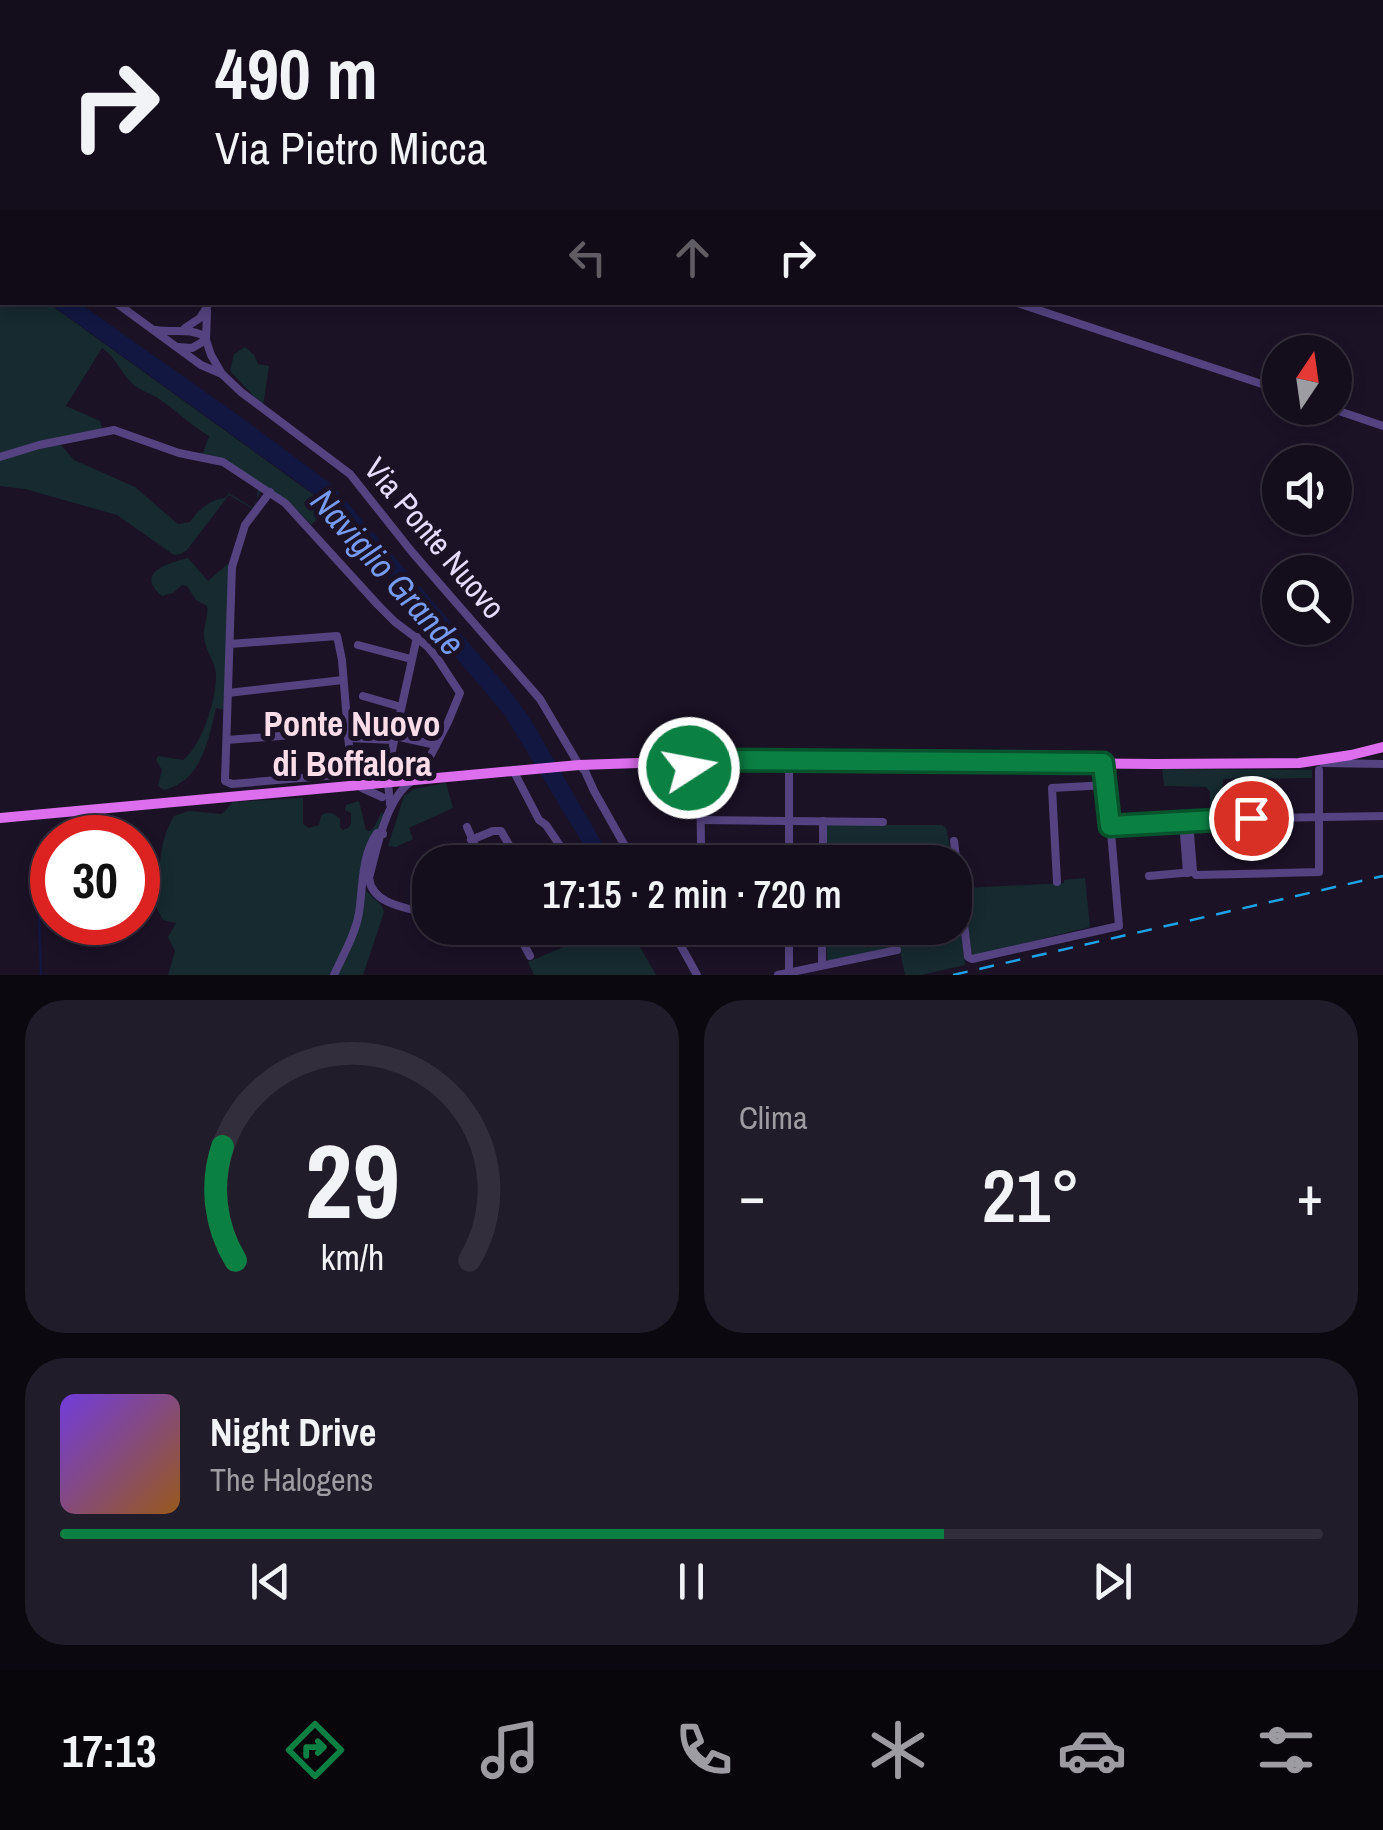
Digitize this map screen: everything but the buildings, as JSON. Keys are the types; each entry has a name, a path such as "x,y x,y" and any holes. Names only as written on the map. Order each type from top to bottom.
{"main road":[{"path":"0,818 286,785 343,785 574,765 711,760 1299,763 1383,747"}],"street":[{"name":"Via Ponte Nuovo","path":"119,305 201,365 222,374"},
{"path":"1023,305 1262,384"},
{"name":"Via Ponte Nuovo","path":"181,330 209,307"},
{"name":"Via Ponte Nuovo","path":"209,307 206,338 210,355 222,374 350,474 540,700 574,765 585,771 624,845"},
{"path":"152,329 196,331 206,338 192,348 174,346"},
{"path":"1352,415 1383,426"},
{"path":"0,457 114,430 179,453 215,458 285,503 342,568 437,658 460,693 418,778 401,790 388,817"},
{"path":"230,644 337,636 352,770 348,774 286,785 227,783 224,777 232,567 245,525 270,492"},
{"path":"412,908 372,892 369,878 388,817 387,773 417,637"},
{"path":"358,645 411,659"},
{"path":"228,693 344,680"},
{"path":"363,696 401,707"},
{"path":"227,740 348,734 436,745"},
{"path":"688,761 689,768 700,772 710,768 711,760"},
{"path":"789,760 789,845"},
{"path":"954,841 968,957 972,960 1119,926 1103,763"},
{"path":"1299,763 1383,764"},
{"path":"513,770 539,820 560,845"},
{"path":"1319,770 1319,884"},
{"path":"700,772 701,845"},
{"path":"388,781 382,796 388,817"},
{"path":"343,785 382,796"},
{"path":"1058,882 1052,788 1107,785"},
{"path":"1110,826 1383,816"},
{"path":"702,820 883,822"},
{"path":"823,821 823,845"},
{"path":"1186,821 1190,872"},
{"path":"467,827 474,845"},
{"path":"471,840 501,831 509,845"},
{"path":"334,975 354,931 367,852 374,837 383,834"},
{"path":"1149,876 1190,872 1318,872"},
{"path":"524,945 530,956"},
{"path":"680,945 697,975"},
{"path":"789,945 789,973"},
{"path":"822,945 822,966"},
{"path":"778,975 897,950"}],"green space":[{"path":"0,305 51,305 328,508 311,525 263,485 256,501 258,489 222,464 177,451 203,453 209,436 134,385 102,348 66,406 100,421 102,428 177,451 115,433 60,444 74,460 135,487 178,524 190,522 205,506 229,493 254,507 253,509 229,495 187,550 174,555 117,515 25,489 0,486"},
{"path":"245,347 258,364 269,366 263,406 230,371 234,354"},
{"path":"188,558 208,581 230,562 226,710 216,708 206,747 195,769 177,785 164,790 158,786 162,770 156,760 158,756 183,760 190,753 207,721 216,684 204,637 207,606 196,600 187,586 162,596 151,581 157,570"},
{"path":"1162,769 1312,770 1312,778 1223,779 1223,810 1210,811 1210,792 1206,787 1164,786"},
{"path":"446,783 453,808 409,828 413,839 396,847 388,846 404,796 414,789"},
{"path":"303,798 303,824 309,828 319,825 321,816 329,813 340,819 343,830 348,828 351,813 345,810 346,805 359,801 366,830 373,829 384,814 382,826 373,835 363,888 384,912 363,975 168,975 175,951 168,937 176,923 163,920 160,914 160,866 165,837 174,816 189,811 222,814 233,802"},
{"path":"827,825 942,825 950,845 827,845"},
{"path":"1085,878 1090,927 972,956 972,888"},
{"path":"568,945 639,945 656,975 534,975 528,962"},
{"path":"827,945 963,945 965,965 905,975 899,946 827,961"}],"water":[{"name":"Naviglio Grande","path":"52,305 82,305 331,484 506,686 529,717 603,845 584,845 504,714 321,499"}],"waterway":[{"path":"40,945 41,974"}],"railway":[{"path":"953,975 1383,876"}],"district":[{"name":"Ponte Nuovo di Boffalora","path":"352,743"}],"route":[{"path":"689,768 688,761 727,760 1103,763 1110,826 1251,818"}]}
